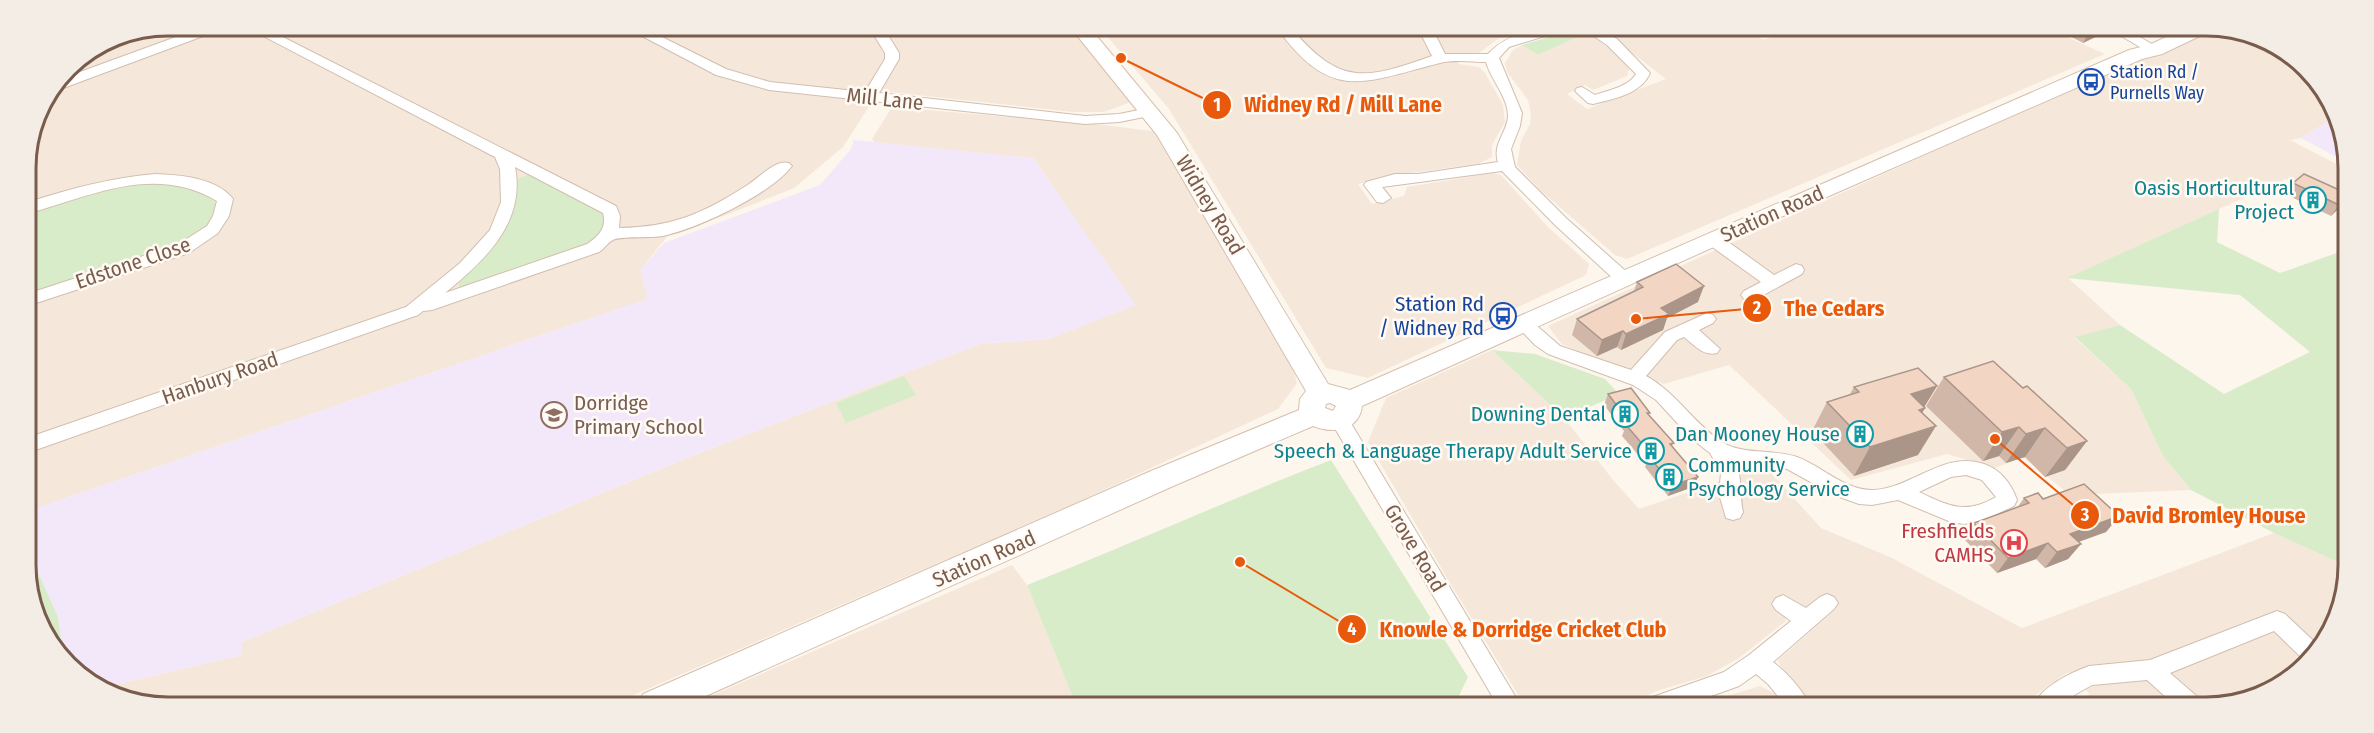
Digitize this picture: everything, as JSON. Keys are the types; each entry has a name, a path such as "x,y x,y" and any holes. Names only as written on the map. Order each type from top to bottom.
{"main road":[{"name":"Widney Road","path":"1087,36 1172,143 1331,408"},
{"name":"Station Road","path":"670,697 1161,479 1331,408 2136,54 2155,50 2184,36"}],"street":[{"path":"69,81 192,36"},
{"path":"271,36 610,210 614,226 609,234"},
{"name":"Mill Lane","path":"650,36 721,72 743,81 769,86 1085,120 1119,118 1149,112"},
{"path":"869,98 892,59 892,53 882,36"},
{"path":"1290,36 1300,48 1333,73 1344,76 1355,77 1397,72 1440,58 1492,58"},
{"path":"1429,36 1440,58"},
{"path":"1530,36 1504,44 1492,58 1493,67 1515,111 1515,123 1505,139 1506,166 1540,203 1623,278"},
{"path":"1582,91 1593,99 1636,85 1642,79 1643,73 1612,42 1602,36"},
{"path":"2129,36 2155,50"},
{"name":"Hanbury Road","path":"412,311 466,267 497,232 509,202 508,169 501,154"},
{"path":"609,234 662,231 683,224 726,204 770,179 784,166"},
{"path":"1383,198 1372,185 1395,179 1418,179 1506,166"},
{"name":"Edstone Close","path":"36,206 93,188 161,179 198,183 225,199 225,212 219,223 190,246 167,256 36,297"},
{"name":"Hanbury Road","path":"36,443 585,251 600,243 609,234"},
{"path":"1714,240 1773,282"},
{"path":"1750,295 1796,270"},
{"path":"1634,378 1671,336 1707,319"},
{"path":"1523,323 1552,349 1634,378 1660,392 1718,450 1731,472 1729,494 1733,512"},
{"path":"1686,329 1711,349"},
{"name":"Grove Road","path":"1331,408 1505,697"},
{"path":"1718,450 1789,462 1804,468 1823,481 1860,496 1879,497 1960,468 1977,470 1991,476 2005,491 2007,500 1994,509 1959,517 1942,512 1898,491"},
{"path":"1680,697 1731,679 1757,662 1827,603"},
{"path":"1783,604 1805,620"},
{"path":"2056,697 2068,687 2090,676 2151,670 2277,620 2307,649"},
{"path":"1757,662 1776,677 1792,697"},
{"path":"2151,670 2182,697"}],"shaded area":[{"path":"168,36 1077,36 1131,102 1104,112 1073,112 879,91 843,147 794,188 721,217 670,233 641,269 647,299 36,508 36,160 39,142 46,118 63,88 88,63 126,43 151,37"},
{"path":"1107,36 1508,36 1499,38 1479,53 1455,53 1459,64 1479,67 1485,73 1503,105 1505,122 1492,145 1492,157 1478,164 1388,176 1358,184 1372,204 1404,196 1407,187 1492,173 1501,175 1548,227 1589,264 1586,275 1368,378 1326,368 1169,109"},
{"path":"1580,36 1591,36 1615,52 1629,69 1627,76 1593,90 1585,85 1567,94 1587,109 1666,79 1610,36 1757,36 1763,40 1776,36 2064,36 2105,54 1627,259 1615,255 1540,190 1517,165 1521,141 1530,124 1531,114 1528,100 1507,72 1505,63 1513,50 1522,45 1538,55"},
{"path":"2199,36 2223,37 2256,46 2286,63 2311,88 2329,121 2301,138 2290,140 2338,165 2338,203 2285,179 2068,278 2120,325 2075,338 2131,389 2163,456 2191,490 2070,495 2023,457 1995,468 1947,454 1851,480 1729,365 1664,384 1611,366 1562,344 1548,326 2056,96"},
{"path":"892,107 1105,125 1158,132 1291,361 1297,383 1278,409 1067,507 629,697 168,697 151,696 114,685 242,655 242,642 687,458 980,344 1048,339 1135,305 1033,158 875,144 872,139"},
{"path":"2329,121 2338,158 2301,138"},
{"name":"Dorridge Primary School","path":"854,140 1033,158 1136,305 1048,339 980,344 687,458 242,642 242,655 114,685 88,670 62,643 58,617 36,568 36,508 647,299 641,269 664,243 820,185 851,149"},
{"path":"1492,350 1564,418 1639,509 1765,466 1821,528 1892,558 2022,628 2274,533 2338,562 2337,582 2324,623 2311,645 2299,658 2279,675 2264,683 2248,690 2214,697 2086,697 2090,694 2068,672 2033,697 1804,697 1782,670 1778,660 1836,609 1821,596 1806,608 1795,605 1784,597 1773,606 1783,613 1786,621 1739,658 1707,676 1643,697 1520,697 1368,442 1386,398"},
{"path":"1012,565 1027,585 1073,697 708,697"},
{"path":"1760,686 1777,697 1724,697"}],"green space":[{"path":"1552,36 1580,36 1538,55 1522,45"},
{"path":"529,174 603,211 609,226 592,245 466,288 460,287 458,284 514,203 516,180"},
{"path":"153,184 191,188 214,201 220,209 211,223 190,241 36,293 36,209 115,188"},
{"path":"2219,209 2217,242 2280,273 2338,252 2338,562 2274,533 2191,490 2163,456 2131,389 2075,337 2120,325 2224,394 2310,352 2240,295 2067,278"},
{"path":"1492,350 1535,354 1605,379 1618,393 1564,418"},
{"path":"904,376 916,395 846,423 836,403"},
{"path":"1331,460 1468,677 1458,697 1073,697 1027,585"},
{"path":"36,568 58,617 62,643 43,607"}],"building":[{"path":"2304,174 2338,189 2338,205 2293,183"},
{"path":"1676,264 1704,286 1661,308 1669,314 1626,334 1623,331 1602,340 1577,319 1643,287 1637,282"},
{"path":"1993,361 2023,388 2027,386 2087,441 2067,448 2045,428 2026,434 2019,427 2002,432 1944,377"},
{"path":"1918,368 1937,386 1911,394 1925,408 1919,410 1936,426 1870,447 1827,402 1859,392 1854,387"},
{"path":"1631,388 1650,413 1647,413 1674,443 1670,444 1698,477 1673,485 1649,457 1652,455 1626,425 1631,424 1608,394"},
{"path":"2084,484 2119,516 2070,534 2081,544 2057,552 2048,543 2008,558 1974,523 2029,503 2024,498 2038,493 2043,499"}],"place":[{"name":"Widney Rd / Mill Lane","path":"1121,58"},
{"name":"Station Rd / Purnells Way","path":"2091,82"},
{"name":"Oasis Horticultural Project","path":"2313,200"},
{"name":"Station Rd / Widney Rd","path":"1503,316"},
{"name":"The Cedars","path":"1636,319"},
{"name":"Downing Dental","path":"1625,414"},
{"name":"Dorridge Primary School","path":"554,415"},
{"name":"Dan Mooney House","path":"1860,434"},
{"name":"David Bromley House","path":"1995,439"},
{"name":"Speech & Language Therapy Adult Service","path":"1651,451"},
{"name":"Community Psychology Service","path":"1669,477"},
{"name":"Freshfields CAMHS","path":"2014,543"},
{"name":"Knowle & Dorridge Cricket Club","path":"1240,562"}]}
